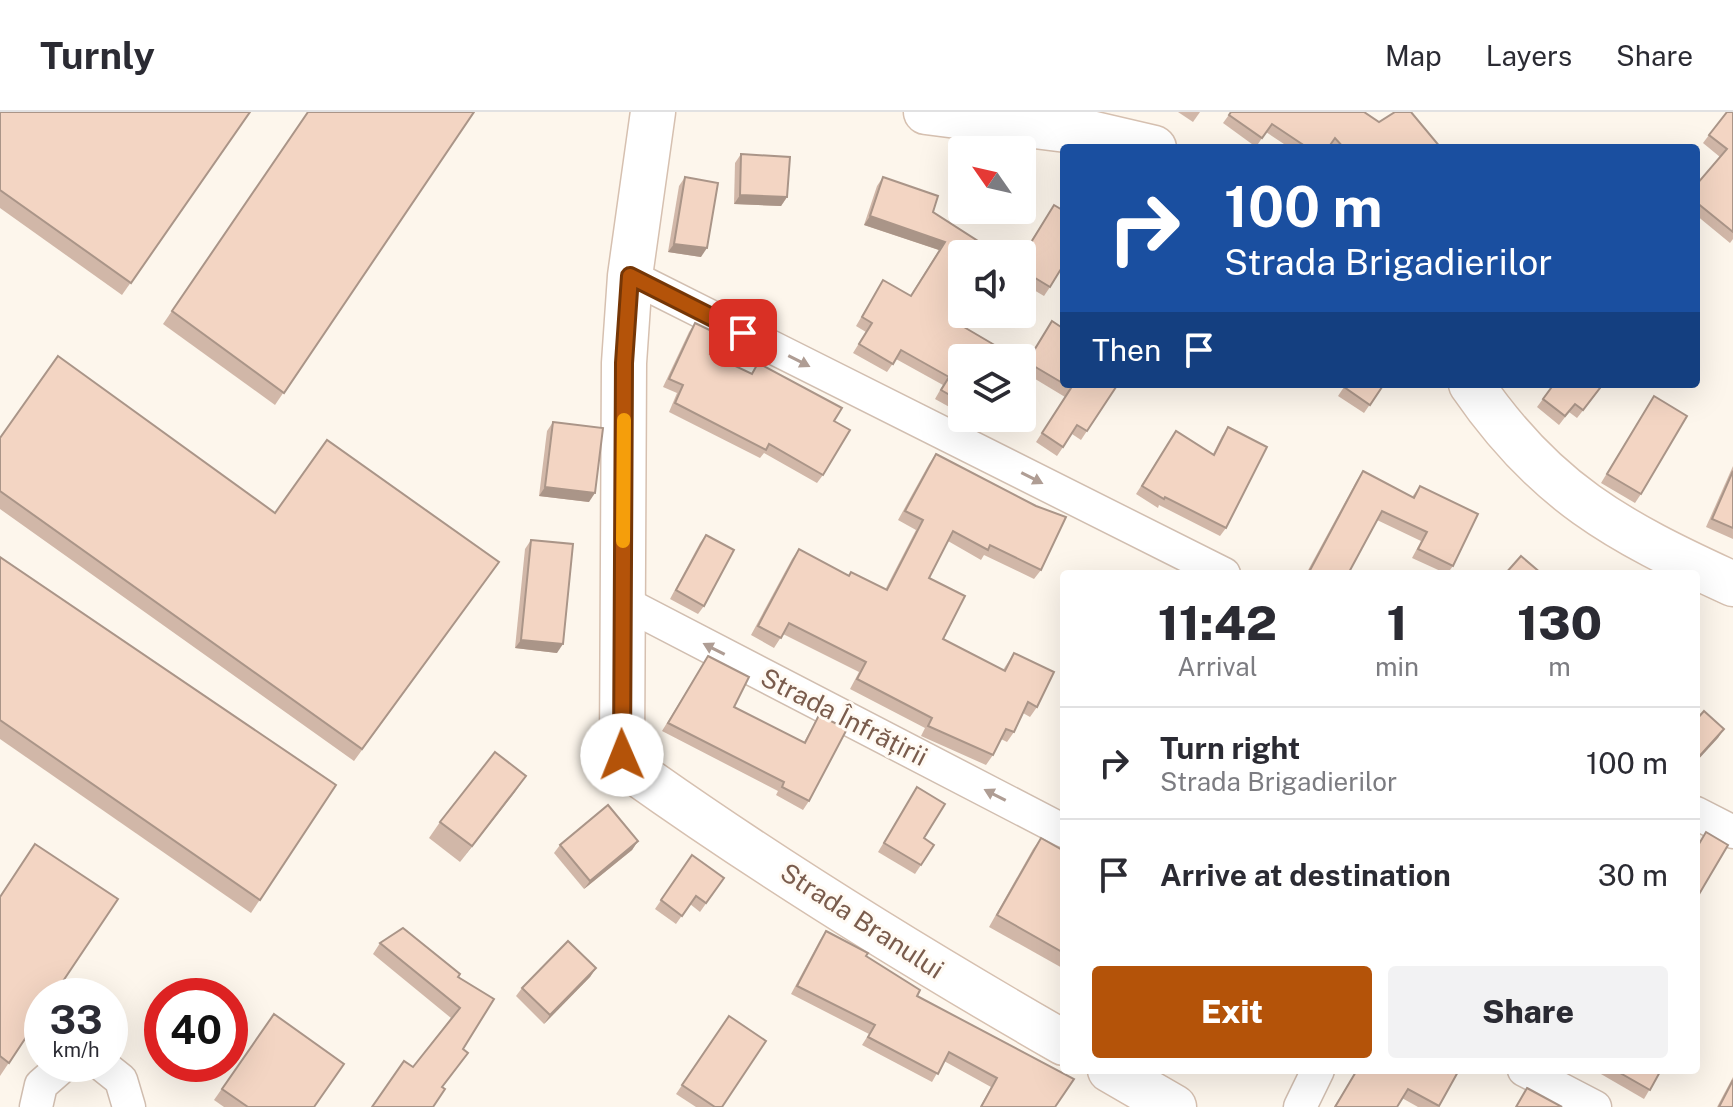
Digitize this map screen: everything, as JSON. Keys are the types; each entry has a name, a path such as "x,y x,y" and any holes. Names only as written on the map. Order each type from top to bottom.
{"street":[{"path":"926,112 1090,133 1137,144"},
{"name":"Strada Branului","path":"660,113 643,168 630,276 624,363 622,755 631,769 665,793 938,970 1060,1041"},
{"path":"630,276 1216,570"},
{"path":"1474,388 1529,458 1570,496 1674,567"},
{"path":"1700,574 1733,584"},
{"name":"Strada Înfrățirii","path":"623,602 1060,829"},
{"path":"1700,815 1733,832"},
{"path":"1117,1074 1174,1107"},
{"path":"1300,1107 1316,1074"},
{"path":"1532,1074 1595,1107"},
{"path":"36,1107 43,1082"},
{"path":"122,1082 129,1107"}],"building":[{"path":"0,112 250,112 131,283 0,190"},
{"path":"308,112 474,112 284,393 172,311"},
{"path":"1231,112 1364,112 1379,122 1395,112 1411,112 1438,144 1340,144 1335,138 1331,144 1302,144 1272,124 1262,138 1229,115"},
{"path":"1727,112 1733,112 1733,232 1700,205 1700,180 1727,149 1709,135"},
{"path":"741,154 790,157 787,197 740,195"},
{"path":"685,177 718,183 707,248 674,244"},
{"path":"883,177 938,196 933,212 976,240 948,240 948,328 966,328 993,344 948,344 948,376 901,350 893,364 859,344 872,323 862,317 883,280 911,296 945,242 870,216"},
{"path":"1054,205 1060,209 1060,271 1050,287 1036,278 1036,240 1032,240"},
{"path":"1052,321 1060,326 1060,382 1036,367 1036,347"},
{"path":"695,323 718,334 710,354 752,374 758,363 842,408 834,421 850,430 823,475 769,444 766,450 675,403 683,385 669,379"},
{"path":"58,356 275,513 327,440 499,562 362,749 0,491 0,438"},
{"path":"948,379 948,394 941,390"},
{"path":"1071,388 1115,388 1087,431 1077,425 1063,447 1042,433"},
{"path":"1345,388 1381,388 1370,405"},
{"path":"1551,388 1600,388 1583,410 1575,404 1565,416 1543,399"},
{"path":"1654,396 1687,416 1641,494 1607,474"},
{"path":"553,422 603,428 595,493 545,487"},
{"path":"1228,427 1267,447 1226,528 1142,486 1176,431 1214,455"},
{"path":"936,454 1036,506 1066,517 1041,570 990,545 988,550 953,531 929,578 965,596 943,639 1005,671 1014,653 1054,672 1037,707 1028,702 1014,732 1006,729 993,755 928,726 932,718 857,679 866,662 789,623 781,638 758,626 799,549 849,576 851,572 887,590 923,520 905,511"},
{"path":"1363,471 1414,498 1420,486 1478,514 1453,566 1418,549 1427,532 1382,511 1350,570 1310,570"},
{"path":"1733,471 1733,528 1712,519"},
{"path":"706,535 734,550 704,606 676,590"},
{"path":"531,540 573,544 563,644 521,640"},
{"path":"1521,556 1537,570 1509,570"},
{"path":"0,557 336,785 260,900 0,720"},
{"path":"708,656 749,677 734,707 805,743 819,715 847,729 809,801 782,787 784,782 668,723"},
{"path":"1704,711 1724,729 1700,756 1700,716"},
{"path":"495,752 526,776 472,846 440,822"},
{"path":"917,787 945,804 924,838 934,845 921,865 884,843"},
{"path":"608,805 638,841 590,881 560,845"},
{"path":"1706,832 1728,845 1700,893 1700,842"},
{"path":"1041,838 1060,849 1060,951 997,915"},
{"path":"35,844 118,899 65,978 24,978 24,1040 9,1063 0,1056 0,897"},
{"path":"692,855 724,878 706,903 696,896 682,916 661,900"},
{"path":"403,928 460,974 458,977 494,999 463,1049 468,1053 442,1087 445,1089 433,1107 372,1107 404,1061 413,1067 460,1008 380,943"},
{"path":"826,931 868,953 866,956 920,990 917,996 1074,1079 1055,1107 981,1107 997,1078 949,1052 938,1074 868,1037 875,1025 797,986"},
{"path":"568,941 596,968 550,1015 522,988"},
{"path":"274,1014 344,1064 314,1107 248,1107 222,1089 227,1082 248,1082 248,1052"},
{"path":"729,1016 766,1041 722,1107 715,1107 682,1085"},
{"path":"1355,1074 1457,1074 1439,1106 1408,1089 1397,1107 1335,1107"},
{"path":"1622,1074 1659,1074 1650,1090"},
{"path":"1733,1080 1733,1107 1719,1107"},
{"path":"1527,1088 1562,1107 1516,1107"}],"slow traffic":[{"path":"623,541 624,420"}],"route":[{"path":"622,755 624,363 630,276 743,333"}]}
